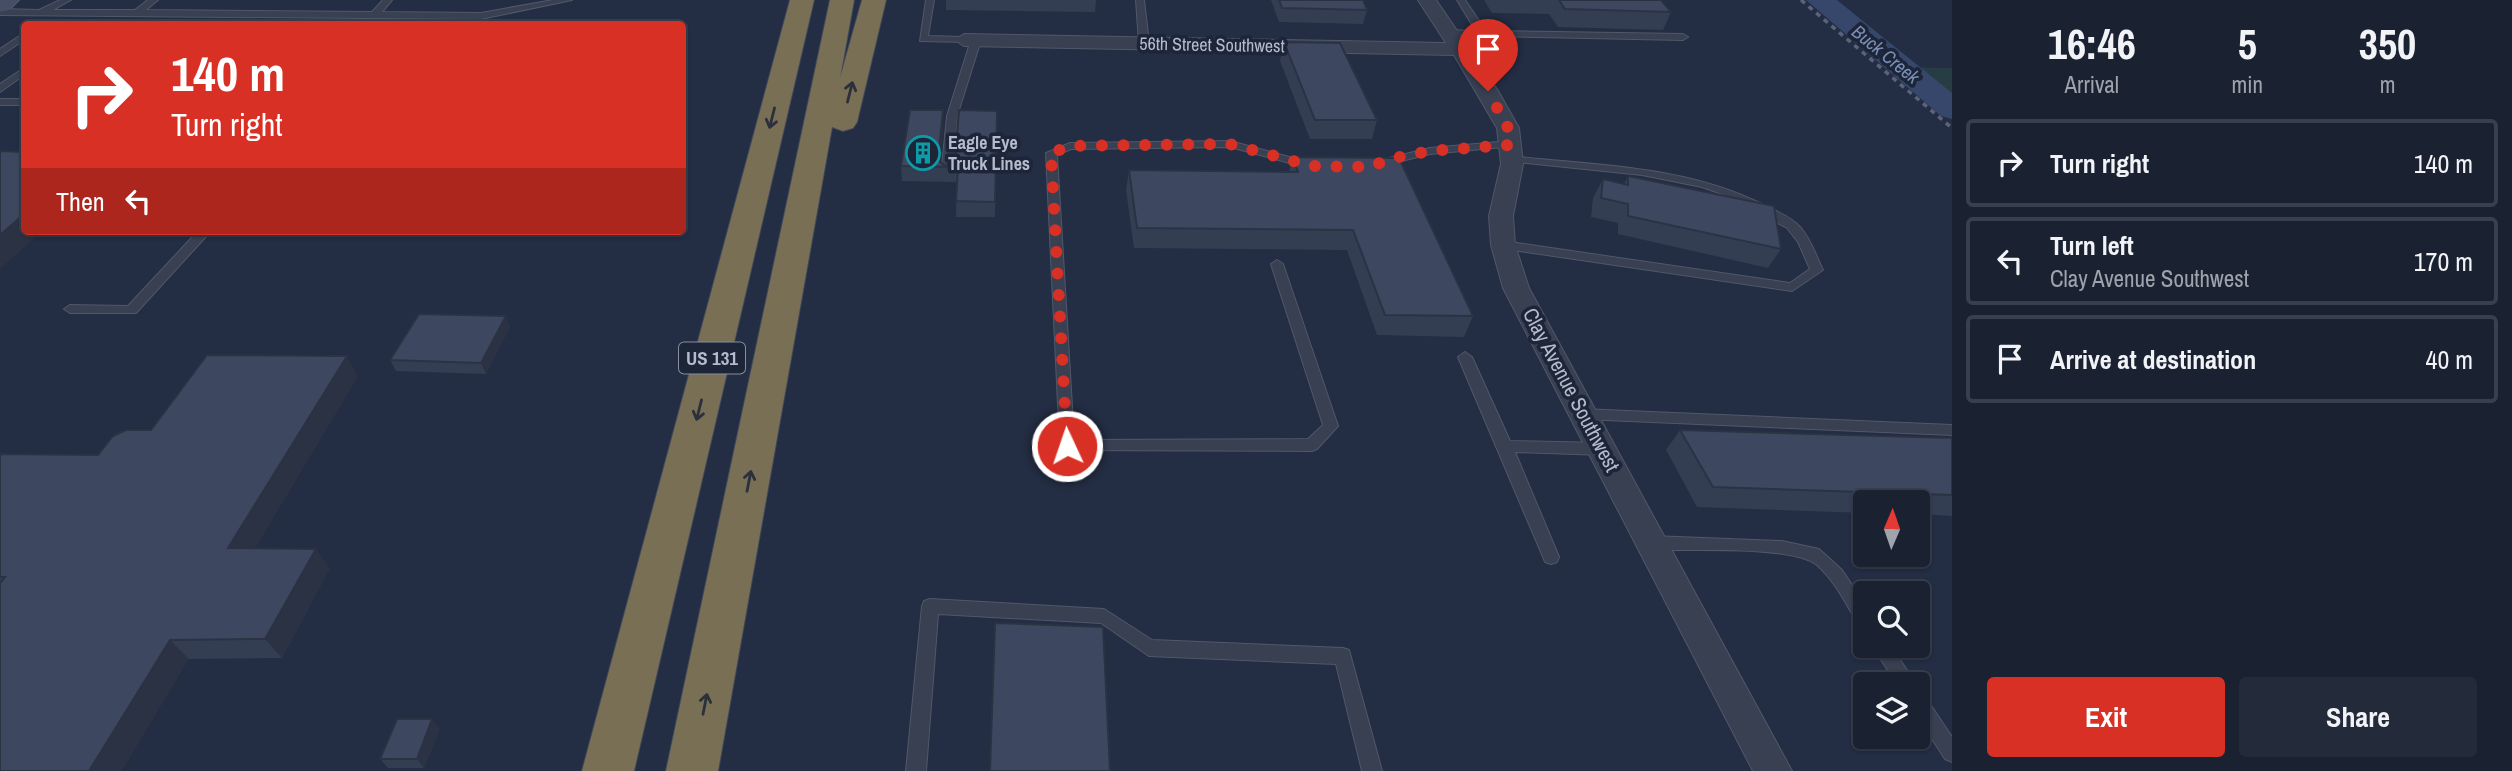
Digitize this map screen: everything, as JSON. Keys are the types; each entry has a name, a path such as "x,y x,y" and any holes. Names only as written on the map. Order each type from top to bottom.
{"highway":[{"path":"787,0 789,52"},
{"name":"US 131","path":"608,771 802,0"},
{"name":"US 131","path":"692,771 842,0"},
{"path":"766,393 818,215 874,0"},
{"path":"596,771 635,663"}],"main road":[{"path":"0,5 7,0"}],"street":[{"name":"Clay Avenue Southwest","path":"1427,0 1488,91 1508,128 1511,152 1501,216 1503,245 1516,288 1773,771"},
{"name":"56th Street Southwest","path":"970,40 1144,43 1454,41"}],"lane":[{"path":"39,13 67,0"},
{"path":"137,13 154,0"},
{"path":"200,14 216,0"},
{"path":"375,15 388,0"},
{"path":"0,12 481,16 568,0"},
{"path":"930,0 923,39 970,40 952,116 947,176"},
{"path":"1140,0 1144,43"},
{"path":"1461,0 1483,34"},
{"path":"1454,41 1483,34 1682,37"},
{"path":"0,53 21,38"},
{"path":"0,89 21,73"},
{"path":"0,102 21,102"},
{"path":"1277,264 1331,426 1312,445 1067,446 1051,153 1070,146 1230,144 1323,166"},
{"path":"1368,167 1394,158 1430,151 1511,152 1555,165 1654,172 1704,183 1749,201 1796,229 1817,270 1792,287 1503,245"},
{"path":"69,309 131,310 201,235"},
{"path":"1465,356 1551,557"},
{"path":"1581,414 1952,430"},
{"path":"1505,446 1603,449"},
{"path":"1652,543 1786,548 1813,554 1831,570 1853,603"},
{"path":"916,771 930,606 1104,616 1149,648 1343,656 1371,771"},
{"path":"1930,719 1952,753"}],"shaded area":[{"path":"1903,67 1952,68 1952,107"}],"building":[{"path":"1279,0 1363,0 1367,10 1282,8"},
{"path":"1559,0 1661,0 1671,12 1565,9"},
{"path":"1284,42 1340,43 1377,120 1315,120"},
{"path":"910,110 943,110 938,160 945,166 955,161 959,110 997,111 995,202 956,201 958,167 901,166"},
{"path":"0,151 21,152 21,217 0,235"},
{"path":"1293,157 1399,158 1473,316 1385,315 1353,230 1137,228 1129,170 1298,172"},
{"path":"1628,176 1774,206 1781,249 1628,216 1628,204 1601,198 1603,179 1628,185"},
{"path":"419,314 506,316 481,363 390,360"},
{"path":"207,355 347,356 228,548 316,549 265,639 170,640 89,771 0,771 0,583 5,577 0,577 0,454 98,455 113,436 126,430 151,430"},
{"path":"1680,430 1952,438 1952,495 1930,494 1930,490 1853,492 1713,487"},
{"path":"995,623 1103,627 1110,771 990,771"},
{"path":"397,719 432,719 417,759 380,759"}],"waterway":[{"name":"Buck Creek","path":"1820,0 1952,109"}],"railway":[{"path":"1801,0 1952,128"}],"place":[{"name":"Eagle Eye Truck Lines","path":"923,153"}],"route":[{"path":"1067,446 1051,153 1070,146 1230,144 1312,166 1368,167 1394,158 1430,151 1510,145 1508,128 1488,91"}]}
